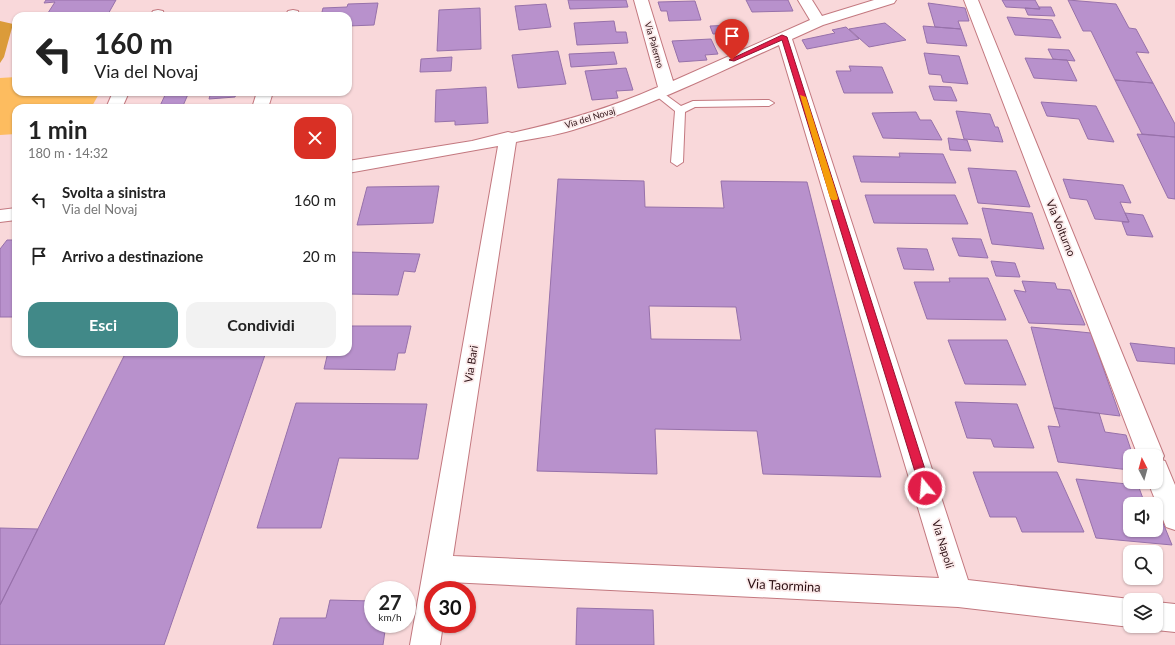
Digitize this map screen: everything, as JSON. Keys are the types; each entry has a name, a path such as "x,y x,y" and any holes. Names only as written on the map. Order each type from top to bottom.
{"street":[{"name":"Via Palermo","path":"641,0 663,91"},
{"path":"806,0 818,22"},
{"name":"Via del Novaj","path":"352,166 472,146 564,126 603,115 663,91 818,22 889,0"},
{"name":"Via Volturno","path":"970,0 1148,449"},
{"name":"Via Napoli","path":"784,37 958,594"},
{"name":"Via Bari","path":"435,581 508,137"},
{"path":"0,216 12,214"},
{"path":"1163,487 1175,518"},
{"name":"Via Taormina","path":"476,585 958,594 1123,612"},
{"path":"1163,617 1175,618"},
{"name":"Via Bari","path":"425,645 427,633"}],"lane":[{"path":"663,91 680,110 677,162"},
{"path":"680,110 693,104 769,103"}],"shaded area":[{"path":"0,21 12,24 12,28 4,57 0,63"},
{"path":"12,77 12,96 98,96 93,104 12,104 12,134 0,135 0,78"}],"building":[{"path":"46,0 116,0 109,12 49,12 55,2 44,3"},
{"path":"568,0 626,0 628,7 570,9"},
{"path":"746,0 788,0 793,11 752,12"},
{"path":"1002,0 1035,0 1040,9 1006,7"},
{"path":"1068,0 1116,4 1129,28 1136,29 1149,53 1136,52 1153,83 1115,80 1091,31 1083,31"},
{"path":"695,1 701,20 669,21 667,11 661,11 658,2"},
{"path":"378,3 374,25 352,26 352,12 322,12 323,8 347,7 348,4"},
{"path":"928,3 965,8 969,21 958,21 961,29 935,27"},
{"path":"546,4 551,27 519,30 515,6"},
{"path":"1039,7 1051,7 1055,16 1028,15 1025,8 1040,9"},
{"path":"480,8 481,49 437,51 439,10"},
{"path":"1007,17 1052,20 1061,38 1015,35"},
{"path":"614,21 616,32 626,32 628,43 577,45 574,23"},
{"path":"885,23 906,40 869,47 849,29"},
{"path":"734,25 737,33 713,34 710,26"},
{"path":"923,26 961,29 967,46 927,43"},
{"path":"846,27 859,39 807,49 802,40 835,33 832,30"},
{"path":"711,39 718,54 705,55 707,60 679,62 672,41"},
{"path":"1048,49 1069,50 1075,61 1053,59"},
{"path":"558,51 566,84 518,88 512,55"},
{"path":"614,52 617,64 571,67 569,54"},
{"path":"924,53 959,56 968,84 943,82 941,75 929,74"},
{"path":"452,57 451,71 420,72 421,59"},
{"path":"1025,58 1067,60 1077,81 1034,78"},
{"path":"849,66 882,67 893,93 844,93 836,71 851,71"},
{"path":"626,68 633,90 616,91 618,98 592,100 585,71"},
{"path":"1115,80 1153,83 1175,124 1175,137 1142,134"},
{"path":"929,86 951,87 957,101 934,100"},
{"path":"486,87 488,123 455,125 455,121 435,122 436,90"},
{"path":"165,96 187,96 184,104 161,104"},
{"path":"210,96 235,96 235,97 209,99"},
{"path":"1041,102 1096,106 1114,142 1088,139 1079,119 1047,116"},
{"path":"956,111 990,114 995,127 998,127 1003,142 964,139"},
{"path":"916,112 920,120 931,120 942,140 883,138 872,113"},
{"path":"1137,134 1175,137 1175,199 1168,198"},
{"path":"948,138 967,140 971,151 950,150"},
{"path":"899,153 943,154 956,183 861,182 853,156 900,157"},
{"path":"968,168 1016,171 1030,207 978,203"},
{"path":"558,179 644,181 645,207 724,208 721,181 807,182 881,477 763,474 757,431 655,429 657,474 537,471","holes":["649,306 736,307 741,340 651,339"]},
{"path":"1063,179 1123,185 1131,203 1120,202 1129,222 1095,219 1087,200 1070,198"},
{"path":"439,186 433,223 357,225 367,187"},
{"path":"865,195 955,195 968,224 874,223"},
{"path":"982,208 1032,213 1044,249 992,244"},
{"path":"1125,213 1143,215 1153,237 1127,235 1122,222 1129,222"},
{"path":"952,238 981,239 988,258 959,256"},
{"path":"7,240 12,240 12,317 0,317 0,249"},
{"path":"897,248 927,249 934,270 904,269"},
{"path":"352,252 420,254 415,272 404,271 398,295 352,294"},
{"path":"991,261 1015,263 1020,277 996,276"},
{"path":"949,278 988,278 1006,320 927,319 914,282 950,282"},
{"path":"1022,281 1055,283 1057,289 1070,290 1085,325 1029,323 1014,290 1026,292"},
{"path":"352,326 411,326 405,353 398,353 395,370 324,369 327,356 352,356"},
{"path":"1031,327 1091,333 1120,416 1054,408"},
{"path":"948,340 1007,340 1026,385 965,384"},
{"path":"1130,343 1175,348 1175,364 1137,361"},
{"path":"124,356 265,356 164,645 0,645 0,605"},
{"path":"955,402 1017,404 1034,448 994,447 991,439 967,438"},
{"path":"296,403 427,404 418,459 339,458 321,528 257,528"},
{"path":"1054,408 1099,413 1105,432 1126,435 1131,449 1123,449 1123,469 1058,462 1048,426 1060,427"},
{"path":"973,472 1057,472 1084,532 1022,532 1016,517 990,517"},
{"path":"1076,479 1123,484 1123,489 1139,489 1142,497 1123,497 1123,537 1163,537 1163,523 1172,545 1096,538"},
{"path":"0,528 38,529 0,605"},
{"path":"330,600 364,601 364,633 385,633 383,645 273,645 280,618 326,618"},
{"path":"577,608 653,610 654,645 576,645"}],"slow traffic":[{"path":"803,97 834,198"}],"route":[{"path":"732,60 784,37 925,488"}]}
